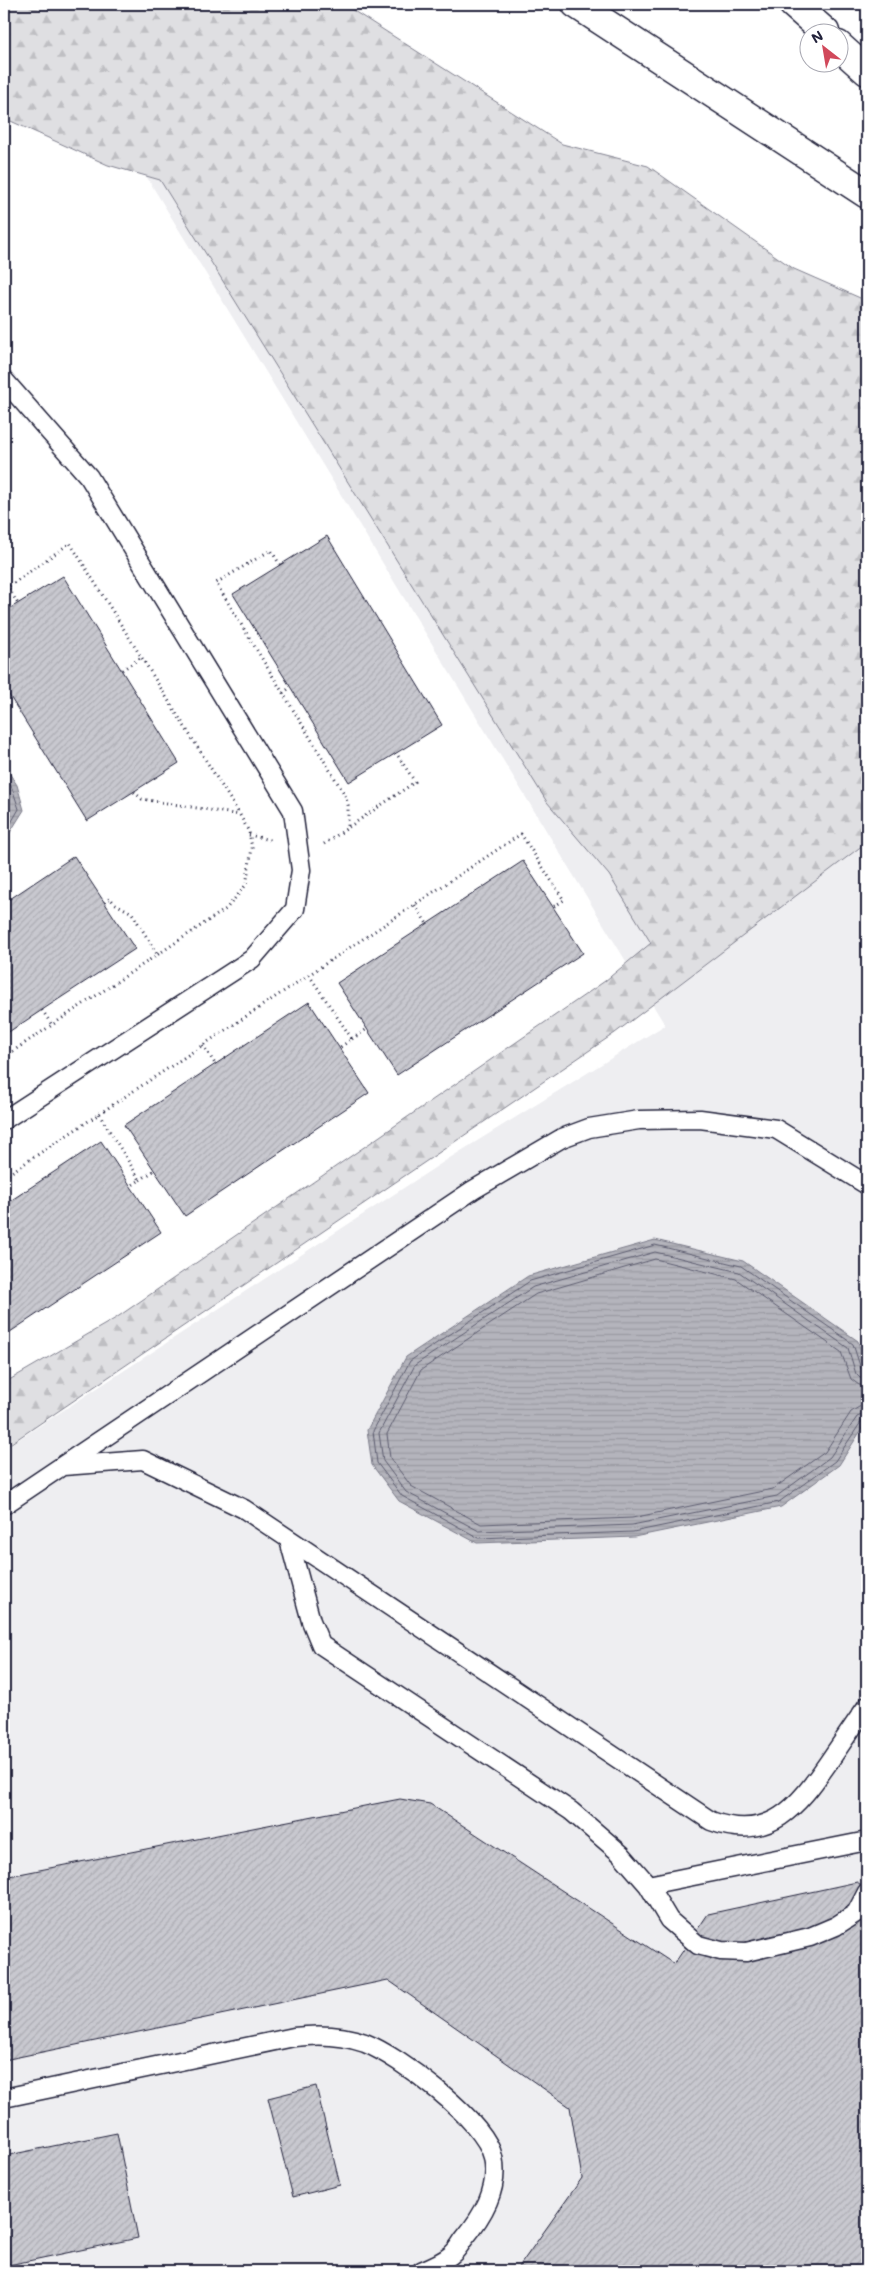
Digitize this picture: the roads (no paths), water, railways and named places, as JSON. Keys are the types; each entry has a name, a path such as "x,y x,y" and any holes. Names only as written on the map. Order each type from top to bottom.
{"highway":[{"path":"576,4 867,194"},
{"path":"793,4 814,22"},
{"path":"848,54 867,71"}],"lane":[{"path":"4,380 90,477 293,811 301,870 295,908 252,958 4,1120"},
{"path":"4,1505 473,1190 540,1149 562,1138 589,1128 639,1120 700,1119 776,1129 867,1185"},
{"path":"60,1467 143,1460 244,1509 644,1778 711,1821 721,1825 744,1828 764,1825 792,1810 809,1791 867,1706"},
{"path":"289,1540 312,1621 321,1645 572,1812 621,1854 648,1886 669,1920 698,1945 721,1950 746,1952 810,1937 836,1926 856,1913 867,1892"},
{"path":"648,1886 867,1841"},
{"path":"4,2098 294,2037 333,2036 364,2043 390,2055 449,2100 480,2134 493,2157 493,2184 487,2208 452,2254 422,2271"}],"water":[{"path":"4,765 17,785 24,810 4,842"},
{"path":"655,1240 743,1261 858,1341 867,1376 867,1421 839,1465 781,1507 634,1537 477,1543 399,1501 372,1465 367,1430 406,1357 528,1276"}]}
